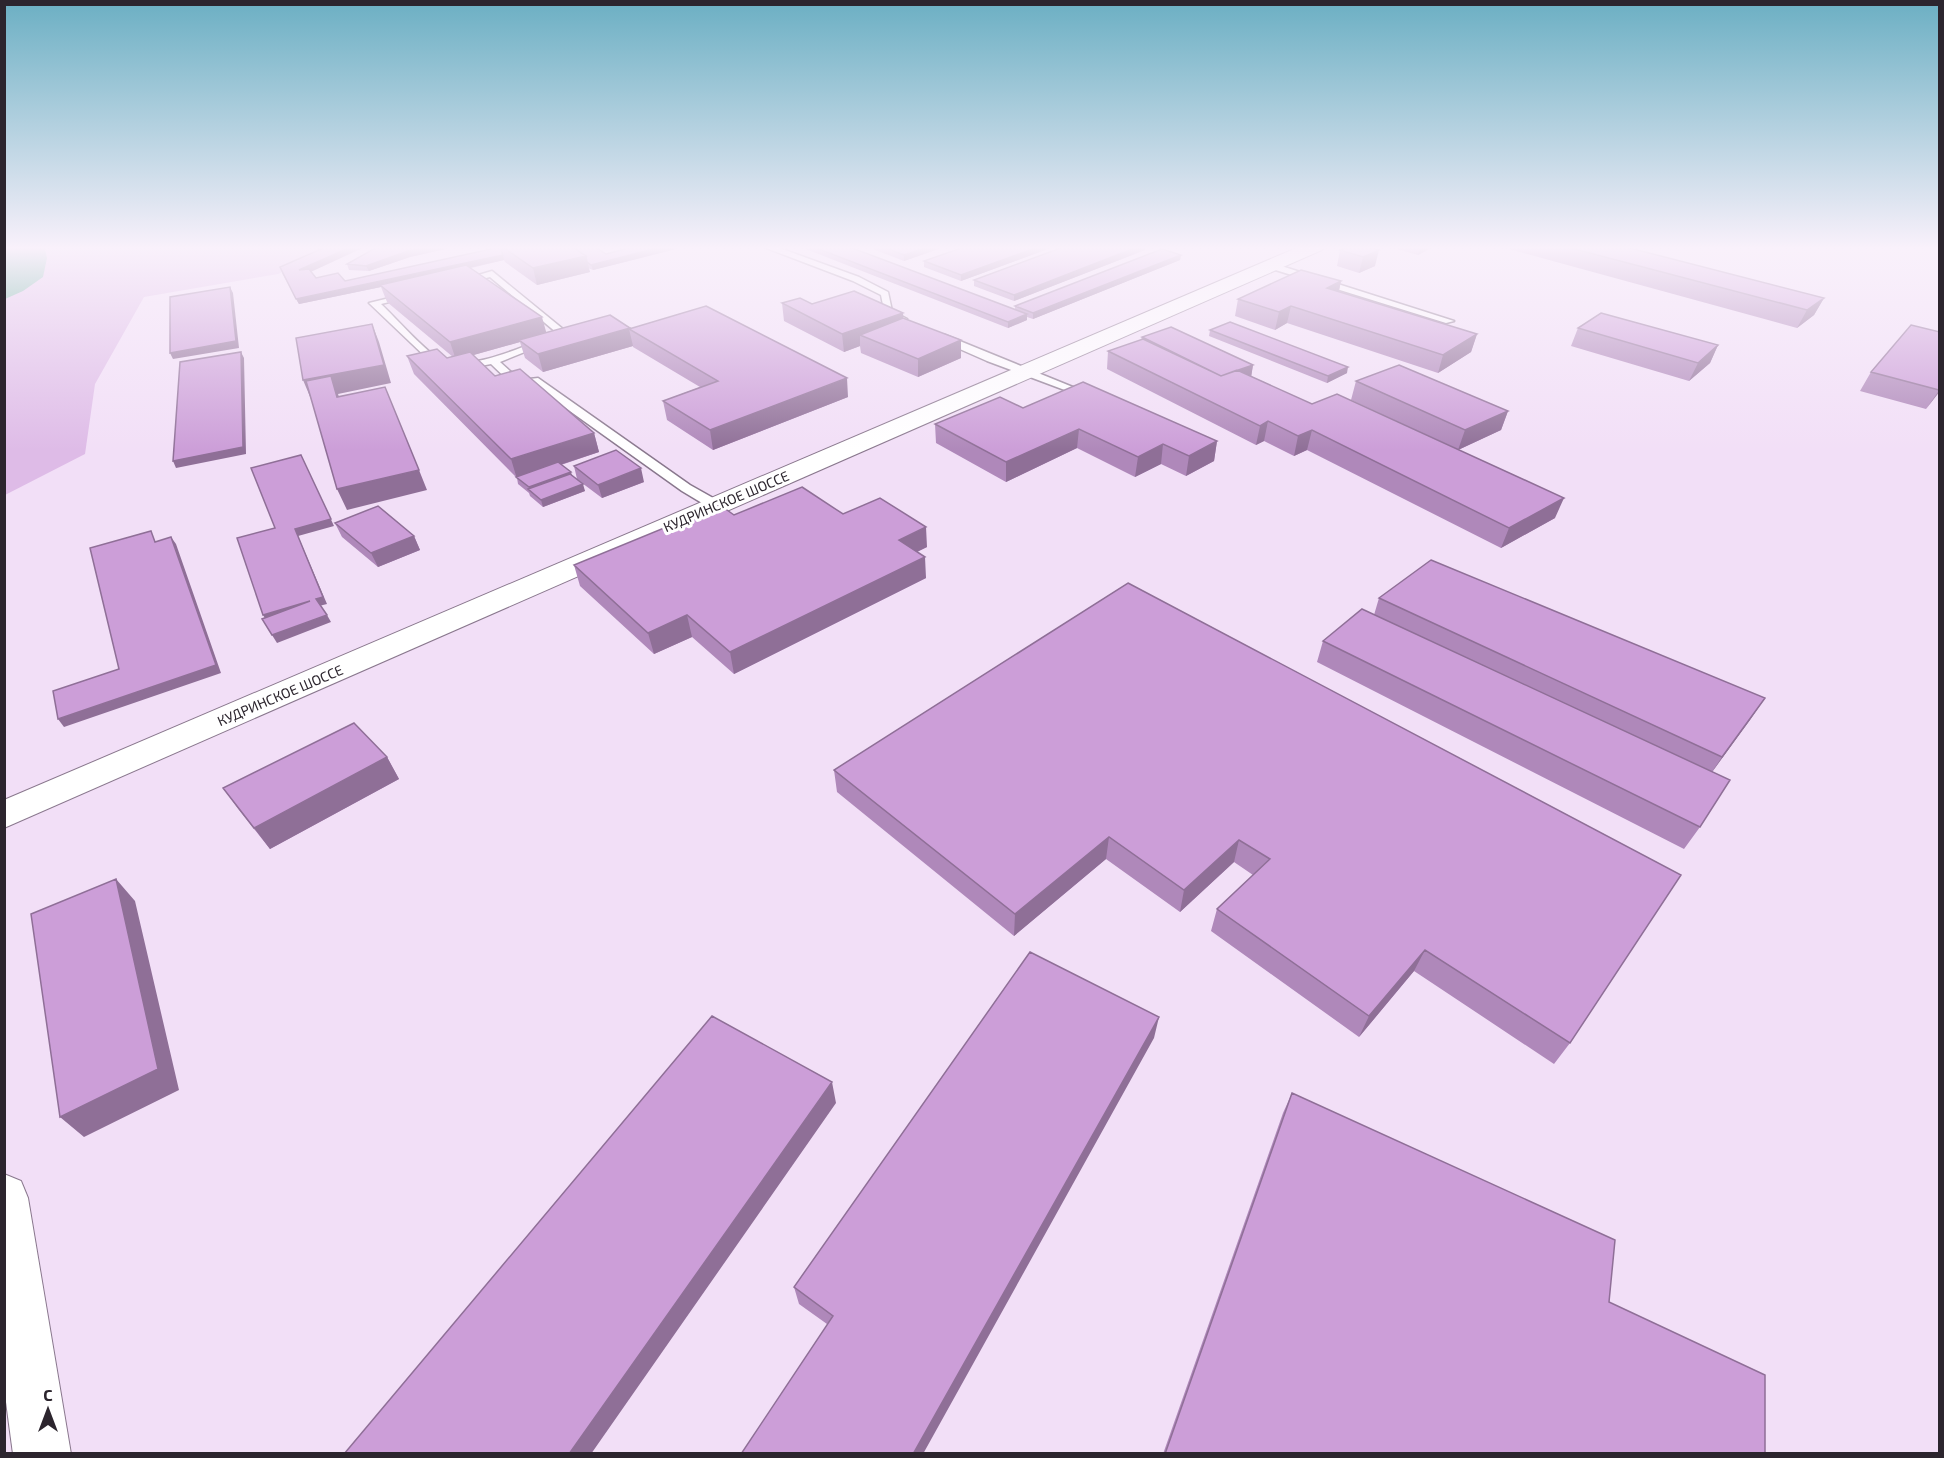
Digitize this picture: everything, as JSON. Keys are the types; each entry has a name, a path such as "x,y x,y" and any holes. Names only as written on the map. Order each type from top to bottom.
{"street":[{"name":"КУДРИНСКОЕ ШОССЕ","path":"4,815 1161,314"},
{"path":"4,1198 42,1454"}],"lane":[{"path":"386,314 436,361 465,366 493,361 564,334 540,314"},
{"path":"892,314 907,321"},
{"path":"1427,314 1449,321"},
{"path":"927,330 1080,392 1062,400"},
{"path":"493,361 518,384 534,380 686,488 717,506"}],"shaded area":[{"path":"5,314 134,314 95,384 85,454 5,495"}],"building":[{"path":"170,314 233,314 236,341 170,353"},
{"path":"416,314 538,314 542,317 450,342"},
{"path":"679,314 722,314 847,378 710,430 663,401 718,381 629,329"},
{"path":"803,314 900,314 842,334"},
{"path":"987,314 1027,314 1008,322"},
{"path":"1316,314 1412,314 1477,334 1443,355"},
{"path":"1599,314 1605,314 1718,345 1698,363 1578,328"},
{"path":"610,315 630,328 538,354 519,340"},
{"path":"903,318 961,340 918,359 860,335"},
{"path":"1230,322 1348,367 1328,376 1210,330"},
{"path":"372,324 384,365 303,380 296,338"},
{"path":"1911,325 1940,332 1939,390 1871,372"},
{"path":"1171,327 1253,365 1221,376 1142,337"},
{"path":"1143,339 1221,376 1237,370 1312,404 1337,394 1564,498 1509,528 1312,430 1298,436 1268,421 1260,426 1108,351"},
{"path":"437,349 447,358 470,352 495,376 520,369 594,433 511,459 407,356"},
{"path":"241,352 243,447 173,461 180,362"},
{"path":"1399,365 1508,411 1465,430 1356,381"},
{"path":"331,376 337,397 385,387 419,470 337,489 306,381"},
{"path":"1083,382 1217,441 1189,456 1163,444 1138,457 1079,429 1006,462 935,424 1000,397 1023,408"},
{"path":"616,450 641,468 598,485 574,466"},
{"path":"301,455 331,519 295,529 323,597 316,599 327,615 272,635 262,619 310,601 263,615 237,538 275,528 251,468"},
{"path":"558,462 571,472 529,487 516,477"},
{"path":"570,474 583,484 541,500 528,489"},
{"path":"802,487 843,514 880,498 926,527 899,540 925,557 730,652 687,615 648,633 574,565 720,505 734,515"},
{"path":"378,506 414,536 371,553 335,523"},
{"path":"151,531 155,542 171,537 216,665 58,719 53,691 119,669 90,548"},
{"path":"1431,560 1765,698 1722,757 1379,598"},
{"path":"1128,583 1681,875 1570,1043 1425,950 1369,1016 1217,909 1270,859 1239,840 1184,890 1109,837 1015,914 834,770"},
{"path":"1362,609 1730,780 1700,827 1323,641"},
{"path":"354,723 387,757 254,828 223,788"},
{"path":"116,879 158,1069 60,1117 31,914"},
{"path":"1030,952 1159,1017 913,1454 741,1454 833,1316 794,1287"},
{"path":"712,1016 832,1082 569,1454 344,1454"},
{"path":"1292,1093 1615,1240 1609,1302 1765,1375 1765,1454 1165,1454"}]}
